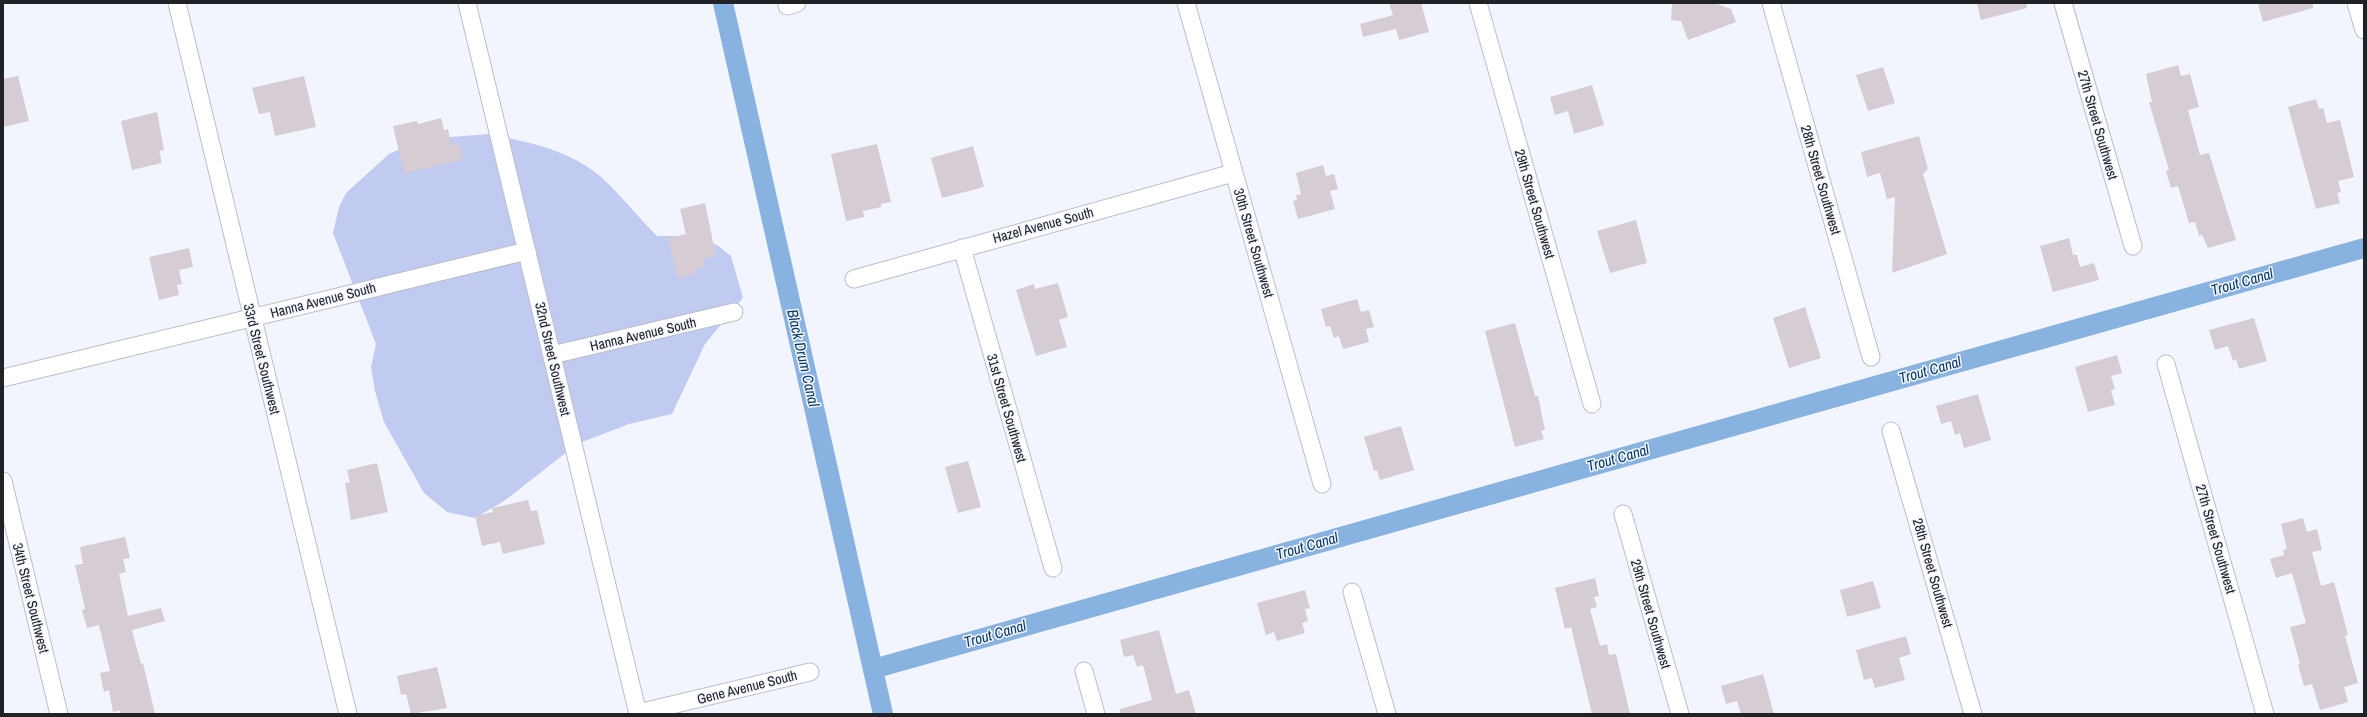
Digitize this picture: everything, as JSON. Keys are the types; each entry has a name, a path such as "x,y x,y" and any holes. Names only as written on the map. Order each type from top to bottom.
{"street":[{"name":"33rd Street Southwest","path":"177,3 348,714"},
{"name":"32nd Street Southwest","path":"467,3 638,714"},
{"name":"30th Street Southwest","path":"1186,3 1322,484"},
{"name":"29th Street Southwest","path":"1478,3 1592,404"},
{"name":"28th Street Southwest","path":"1771,3 1872,357"},
{"name":"27th Street Southwest","path":"2063,3 2133,246"},
{"path":"2356,3 2364,30"},
{"name":"Hazel Avenue South","path":"854,279 1233,173"},
{"name":"31st Street Southwest","path":"962,248 1053,568"},
{"name":"Hanna Avenue South","path":"3,378 527,251"},
{"name":"Hanna Avenue South","path":"552,355 734,312"},
{"name":"27th Street Southwest","path":"2166,364 2266,714"},
{"name":"28th Street Southwest","path":"1891,432 1973,714"},
{"name":"34th Street Southwest","path":"3,481 59,714"},
{"name":"29th Street Southwest","path":"1623,514 1680,714"},
{"path":"1352,592 1387,714"},
{"path":"1084,671 1096,714"},
{"name":"Gene Avenue South","path":"638,714 810,672"}],"shaded area":[{"path":"489,134 547,148 575,159 600,176 657,236 694,236 717,245 731,256 743,298 705,344 672,414 629,424 577,444 504,501 475,518 447,512 424,493 384,422 375,391 371,367 376,344 333,233 339,207 346,193 389,154 409,145 438,138"}],"building":[{"path":"1389,3 1421,3 1429,32 1399,40 1396,29 1363,37 1360,24 1393,15"},
{"path":"1672,3 1714,3 1731,9 1736,22 1688,40 1681,21 1671,20"},
{"path":"1977,3 2026,3 2027,8 1981,20"},
{"path":"2258,3 2313,3 2313,8 2263,22"},
{"path":"2178,65 2181,76 2190,74 2199,107 2188,110 2200,155 2209,153 2236,240 2208,248 2202,235 2199,236 2195,222 2189,223 2178,186 2171,188 2166,171 2169,170 2149,102 2152,102 2146,74"},
{"path":"1883,67 1895,103 1868,111 1856,75"},
{"path":"18,76 29,121 3,127 3,79"},
{"path":"304,76 316,127 275,136 270,112 259,114 252,88"},
{"path":"1592,85 1604,125 1574,134 1568,111 1555,115 1550,97"},
{"path":"2316,99 2319,109 2323,108 2327,123 2340,120 2354,177 2338,181 2341,192 2337,193 2340,203 2316,209 2288,107"},
{"path":"157,112 164,150 159,151 162,163 132,170 121,121"},
{"path":"441,118 444,130 448,129 451,145 459,143 463,160 404,173 393,126 417,121 418,124"},
{"path":"1919,136 1928,169 1923,174 1947,254 1892,273 1895,197 1887,199 1880,173 1867,177 1861,152"},
{"path":"877,144 891,202 881,204 881,207 863,211 864,217 846,221 831,154"},
{"path":"973,146 984,187 942,198 931,158"},
{"path":"1323,165 1326,176 1334,174 1338,189 1330,191 1335,209 1298,219 1293,201 1297,200 1296,195 1301,194 1296,173"},
{"path":"705,203 716,256 704,259 705,266 695,269 696,274 678,278 668,238 686,234 680,209"},
{"path":"1636,220 1647,263 1610,273 1597,231"},
{"path":"2069,238 2073,255 2077,255 2080,267 2094,263 2099,280 2053,292 2040,246"},
{"path":"189,248 193,267 179,270 182,284 177,285 179,295 159,300 149,257"},
{"path":"1058,283 1068,317 1059,320 1067,347 1036,356 1016,290 1034,284 1035,289"},
{"path":"1357,299 1361,312 1369,310 1374,327 1366,329 1369,342 1343,349 1339,336 1334,338 1330,326 1326,327 1321,309"},
{"path":"1805,307 1821,358 1789,368 1773,318"},
{"path":"2254,318 2267,361 2239,369 2236,359 2233,361 2228,346 2215,350 2209,330"},
{"path":"1515,323 1535,396 1538,396 1545,430 1541,431 1544,439 1515,447 1485,331"},
{"path":"2117,355 2122,373 2111,376 2115,389 2111,390 2115,405 2088,412 2075,367"},
{"path":"1978,394 1991,440 1964,448 1960,433 1955,435 1951,421 1941,424 1936,406"},
{"path":"1401,426 1414,470 1380,480 1377,470 1374,471 1364,437"},
{"path":"968,461 981,507 958,513 945,467"},
{"path":"377,463 388,512 351,520 345,483 350,482 347,470"},
{"path":"528,500 531,511 537,510 545,544 503,554 500,542 482,546 475,516 493,512 492,508"},
{"path":"2303,518 2307,532 2317,529 2322,550 2312,552 2321,586 2334,582 2348,635 2345,636 2358,683 2344,687 2348,702 2320,710 2312,684 2304,686 2290,627 2306,623 2292,573 2276,578 2270,559 2284,555 2283,550 2287,549 2281,524"},
{"path":"125,537 130,558 123,559 126,572 119,574 128,616 161,608 165,621 132,630 141,664 143,663 155,714 120,714 120,710 113,712 109,690 104,692 100,673 110,671 99,625 87,628 82,610 85,609 75,565 83,564 80,547"},
{"path":"1595,578 1599,596 1594,597 1597,607 1590,609 1600,646 1607,644 1609,655 1616,654 1630,714 1592,714 1571,627 1565,629 1555,588"},
{"path":"1873,581 1881,608 1847,617 1840,590"},
{"path":"1305,590 1310,608 1305,609 1308,621 1302,623 1305,633 1277,641 1274,632 1266,635 1257,603"},
{"path":"1159,630 1176,694 1189,690 1196,714 1120,714 1120,709 1152,700 1143,665 1137,667 1133,655 1124,657 1120,640"},
{"path":"1906,636 1911,654 1899,658 1905,680 1875,688 1872,678 1864,680 1856,650"},
{"path":"437,667 447,708 411,714 406,694 401,695 397,676"},
{"path":"1763,674 1774,714 1741,714 1737,701 1726,704 1721,686"}],"waterway":[{"name":"Black Drum Canal","path":"723,3 883,714"},
{"name":"Trout Canal","path":"873,669 2364,248"}]}
